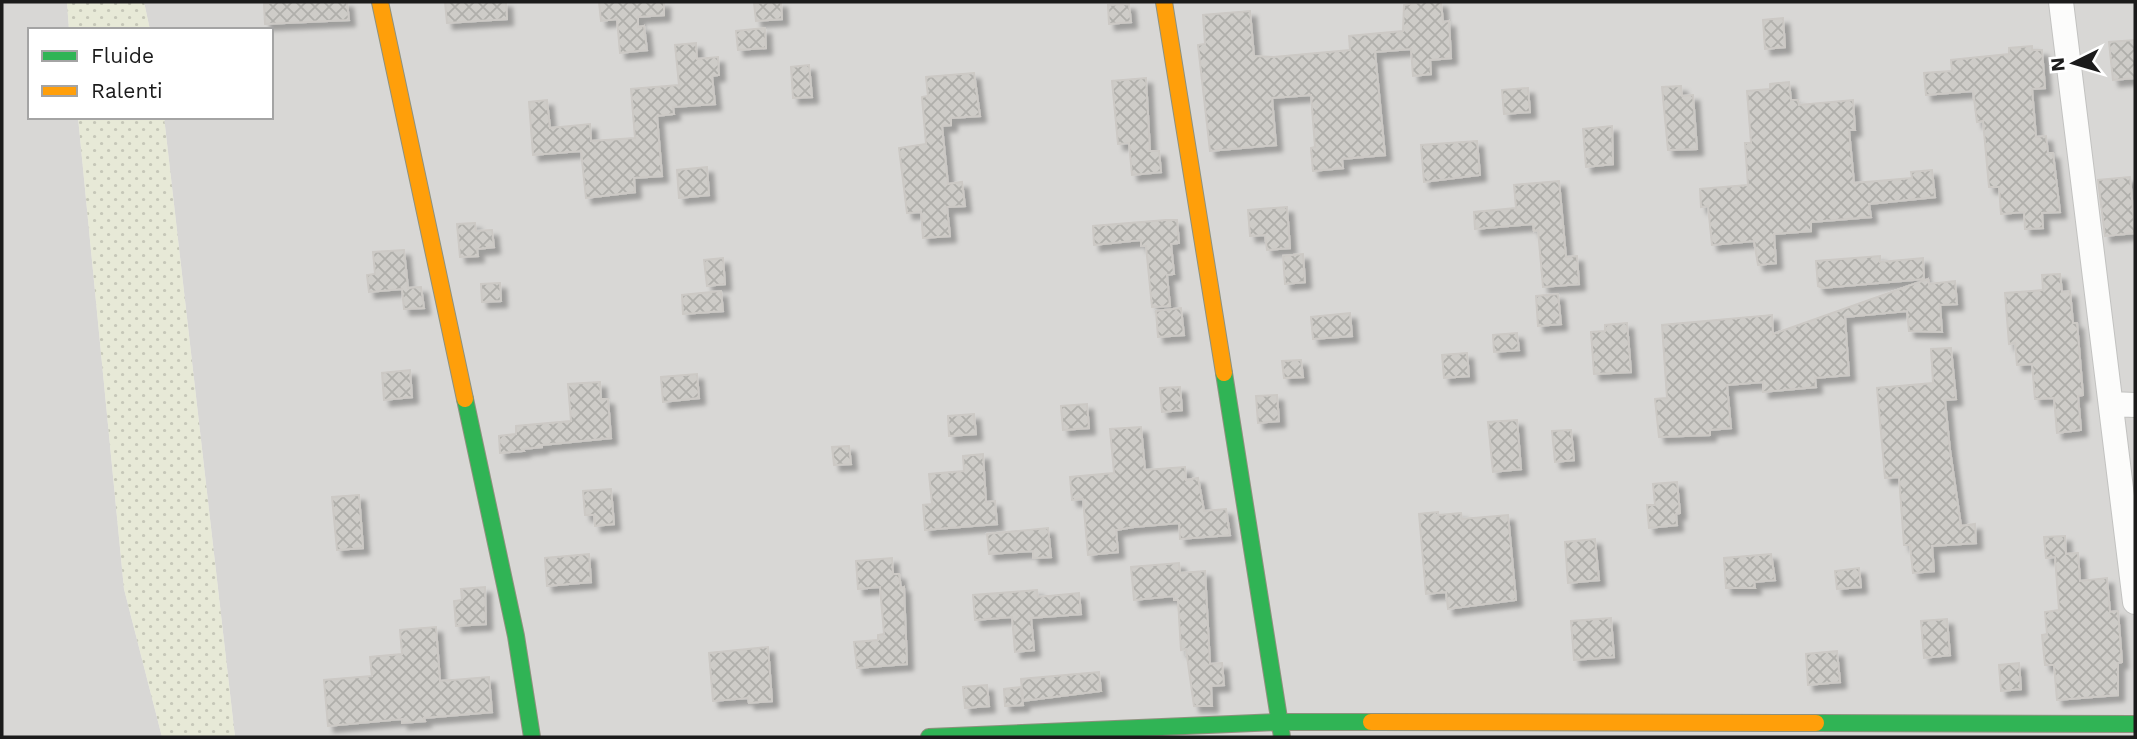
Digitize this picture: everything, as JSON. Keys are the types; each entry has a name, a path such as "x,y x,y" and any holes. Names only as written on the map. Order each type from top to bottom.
{"street":[{"path":"380,2 516,636 532,737"},
{"path":"1164,2 1281,729"},
{"path":"2061,2 2123,404 2135,601"},
{"path":"929,737 1281,729 2135,724"}],"shaded area":[{"path":"2,2 67,2 69,28 28,28 28,119 78,119 124,589 162,737 2,737"},
{"path":"144,2 2135,2 2135,737 235,737 164,119 273,119 273,28 150,28"}],"green space":[{"path":"67,2 144,2 150,28 69,28"},
{"path":"78,119 164,119 235,737 162,737 124,589"}],"building":[{"path":"347,2 349,20 265,24 264,4"},
{"path":"445,2 506,2 507,19 447,23"},
{"path":"599,2 664,2 664,15 638,17 638,27 644,26 647,50 620,53 617,19 601,21"},
{"path":"781,2 782,19 756,21 754,3"},
{"path":"1441,2 1443,22 1449,21 1451,58 1430,60 1431,74 1413,76 1411,49 1375,52 1385,155 1342,159 1343,168 1313,171 1311,148 1315,147 1311,95 1272,98 1276,145 1210,151 1198,45 1205,44 1203,15 1250,11 1254,56 1274,57 1350,50 1349,36 1403,31 1404,5"},
{"path":"1129,4 1131,22 1109,24 1108,5"},
{"path":"1783,18 1785,47 1765,49 1763,20"},
{"path":"765,28 766,48 738,50 736,31"},
{"path":"2135,40 2135,78 2113,80 2109,42"},
{"path":"696,43 697,59 718,57 719,75 712,76 715,104 673,107 674,114 657,116 662,176 634,178 635,192 586,198 581,151 533,155 529,102 547,100 550,128 590,124 591,141 635,138 631,89 679,85 675,45"},
{"path":"2032,46 2032,50 2042,50 2045,88 2032,89 2036,137 2046,136 2048,153 2053,153 2060,212 2042,213 2043,228 2025,229 2024,212 2001,214 1999,187 1989,187 1983,121 1977,122 1973,91 1926,95 1924,73 1952,71 1951,60 2009,54 2009,48"},
{"path":"809,65 812,97 793,98 791,67"},
{"path":"974,73 980,116 951,118 951,125 942,126 948,184 962,182 965,206 947,207 950,236 923,238 921,212 907,213 899,148 926,144 922,97 928,96 926,77"},
{"path":"1146,78 1150,151 1159,151 1161,172 1132,175 1129,143 1118,144 1112,81"},
{"path":"1789,82 1791,100 1798,100 1799,105 1853,100 1855,130 1849,130 1854,183 1912,178 1911,172 1932,170 1935,197 1869,204 1871,217 1811,222 1811,231 1774,234 1776,263 1758,265 1754,241 1712,245 1708,206 1701,207 1700,189 1748,185 1745,143 1751,143 1747,91 1770,89 1770,84"},
{"path":"1681,86 1682,96 1693,95 1697,149 1668,150 1662,87"},
{"path":"1528,88 1530,112 1504,114 1502,90"},
{"path":"1612,126 1613,164 1586,167 1583,129"},
{"path":"1477,141 1480,175 1424,182 1421,145"},
{"path":"707,167 709,195 679,198 677,170"},
{"path":"2130,177 2135,233 2105,236 2098,180"},
{"path":"1559,181 1566,257 1577,256 1579,284 1543,287 1538,230 1534,231 1533,224 1475,229 1474,212 1516,208 1514,185"},
{"path":"1287,207 1290,248 1267,250 1265,235 1250,236 1248,210"},
{"path":"1177,220 1179,243 1171,244 1174,274 1167,275 1170,306 1152,307 1146,246 1141,246 1141,240 1094,245 1093,226"},
{"path":"475,223 476,231 492,230 494,247 477,249 478,256 460,257 457,224"},
{"path":"404,250 408,288 421,287 424,308 404,309 402,289 369,292 367,275 375,274 373,252"},
{"path":"1303,254 1305,282 1285,284 1283,256"},
{"path":"1880,256 1880,262 1923,258 1924,279 1822,288 1818,286 1816,261"},
{"path":"723,258 725,284 707,286 704,260"},
{"path":"2060,274 2062,292 2070,291 2073,323 2077,323 2083,395 2078,396 2081,430 2057,433 2054,398 2035,399 2032,364 2017,365 2015,343 2009,344 2005,293 2043,290 2042,275"},
{"path":"1928,279 1929,284 1955,281 1957,304 1940,305 1942,332 1909,331 1907,311 1845,317 1849,375 1815,378 1816,387 1763,392 1763,382 1727,385 1731,428 1710,430 1710,435 1659,437 1655,399 1667,398 1662,325 1772,315 1773,334"},
{"path":"500,283 501,301 482,302 481,284"},
{"path":"721,291 723,311 683,314 682,295"},
{"path":"1558,294 1561,324 1538,326 1536,296"},
{"path":"1181,308 1184,335 1158,337 1156,311"},
{"path":"1350,313 1352,336 1313,339 1311,317"},
{"path":"1627,323 1631,372 1594,374 1591,332 1605,331 1605,325"},
{"path":"1517,333 1519,350 1494,352 1493,335"},
{"path":"1951,348 1956,399 1945,400 1950,450 1961,526 1975,524 1976,543 1932,546 1934,571 1913,573 1910,545 1904,545 1899,477 1885,478 1877,388 1933,383 1931,349"},
{"path":"1467,353 1469,376 1444,378 1442,355"},
{"path":"1301,360 1303,377 1284,378 1282,361"},
{"path":"410,370 412,397 384,400 382,373"},
{"path":"697,374 699,398 663,402 661,377"},
{"path":"600,382 601,399 608,399 611,438 542,445 523,449 524,451 500,453 499,436 516,434 516,426 571,421 568,384"},
{"path":"1180,387 1182,410 1162,412 1160,388"},
{"path":"1277,395 1279,421 1258,423 1256,396"},
{"path":"1087,404 1089,428 1063,430 1061,406"},
{"path":"974,414 976,434 949,436 948,416"},
{"path":"1517,420 1521,469 1493,472 1488,422"},
{"path":"1141,427 1145,470 1185,467 1186,480 1198,478 1204,511 1226,509 1230,535 1180,539 1179,523 1134,527 1116,530 1118,552 1088,555 1083,499 1072,500 1070,477 1114,473 1110,429"},
{"path":"1571,430 1574,460 1555,462 1552,431"},
{"path":"849,446 851,464 834,465 832,447"},
{"path":"983,454 986,502 995,501 997,524 925,530 923,505 932,504 929,474 964,471 963,456"},
{"path":"1677,482 1680,513 1676,514 1677,525 1649,528 1647,505 1655,505 1653,484"},
{"path":"611,489 614,524 595,526 594,515 585,515 583,491"},
{"path":"359,495 363,548 337,550 332,497"},
{"path":"1438,512 1438,515 1461,513 1462,519 1508,515 1516,600 1448,609 1446,592 1426,594 1419,514"},
{"path":"1048,528 1051,557 1033,558 1033,551 989,554 987,534"},
{"path":"2065,536 2066,554 2078,553 2080,581 2107,578 2110,612 2118,611 2122,662 2118,663 2118,695 2057,700 2054,665 2045,665 2042,635 2047,634 2045,612 2059,610 2055,557 2046,558 2044,537"},
{"path":"1595,539 1599,580 1568,583 1565,542"},
{"path":"589,554 591,582 547,586 545,558"},
{"path":"1771,554 1775,580 1754,582 1755,588 1726,588 1724,558"},
{"path":"892,558 893,574 899,574 901,588 904,587 907,664 857,668 854,642 878,640 878,635 884,634 880,587 858,589 856,561"},
{"path":"1179,563 1180,573 1205,571 1210,664 1222,663 1224,685 1211,686 1212,706 1194,706 1186,649 1181,650 1178,600 1174,600 1174,596 1134,600 1131,567"},
{"path":"1859,568 1861,587 1837,589 1835,571"},
{"path":"485,587 486,624 456,626 454,601 462,600 461,589"},
{"path":"1037,590 1038,597 1079,593 1081,614 1031,618 1034,650 1015,652 1012,617 975,620 973,595"},
{"path":"1611,618 1614,657 1574,660 1571,621"},
{"path":"1947,619 1950,655 1924,658 1921,621"},
{"path":"436,627 440,681 489,677 492,712 424,718 425,721 402,723 402,719 328,726 324,680 372,676 370,657 402,654 400,630"},
{"path":"768,647 772,701 749,703 748,698 713,701 709,653"},
{"path":"1837,651 1840,682 1808,685 1806,654"},
{"path":"2019,663 2021,689 2001,691 1999,665"},
{"path":"1099,672 1101,691 1023,701 1021,679"},
{"path":"987,685 989,706 965,708 963,687"},
{"path":"1021,687 1023,705 1005,706 1004,689"}],"traffic: fast":[{"path":"1224,373 1282,737"},
{"path":"465,399 516,636 532,737"},
{"path":"929,737 1279,722 1371,722"},
{"path":"1816,723 2135,724"}],"traffic: slow":[{"path":"380,2 465,399"},
{"path":"1164,2 1224,373"},
{"path":"1371,722 1816,723"}]}
